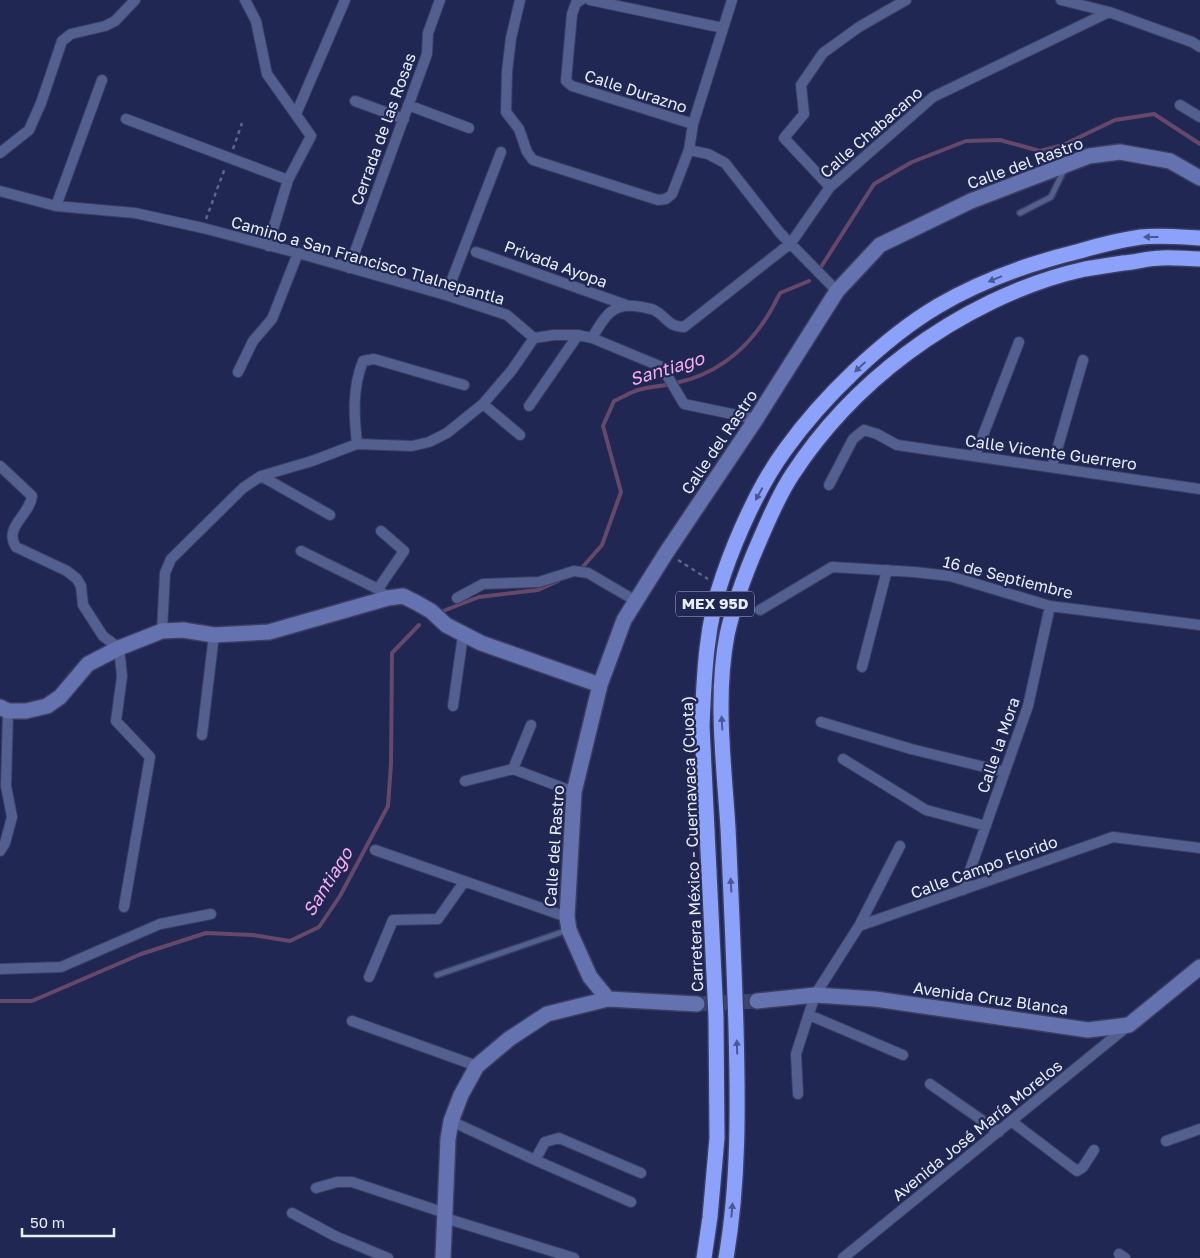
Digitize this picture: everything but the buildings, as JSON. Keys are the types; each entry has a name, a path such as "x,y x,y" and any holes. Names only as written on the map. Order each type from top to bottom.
{"highway":[{"name":"Carretera México - Cuernavaca (Cuota)","path":"704,1258 710,1217 717,1129 716,1017 702,726 703,688 712,615 722,577 746,517 784,451 806,423 859,367 905,329 938,306 1014,271 1058,256 1100,245 1142,237 1200,238"},
{"name":"MEX 95D","path":"726,1258 736,1170 738,1090 722,712 723,673 727,638 740,587 767,521 790,477 819,437 893,363 958,318 1038,283 1084,269 1160,258 1200,259"}],"main road":[{"name":"Calle del Rastro","path":"608,1000 590,977 568,923 574,792 600,685 624,620 666,552 756,419 837,291 880,244 971,201 1089,156 1120,152 1170,161 1200,178"},
{"path":"4,709 26,711 47,706 60,697 88,664 118,648 162,631 183,630 214,636 270,632 383,593 403,596 418,603 431,611 446,625 463,635 600,685"},
{"path":"1130,1025 1200,967"},
{"name":"Avenida Cruz Blanca","path":"757,1001 815,995 875,998 1088,1030 1130,1025"},
{"path":"443,1258 448,1139 451,1121 461,1095 477,1066 509,1039 547,1014 608,1000 697,1004"}],"street":[{"path":"0,153 29,130 41,103 62,41 71,34 105,26 114,21 135,0"},
{"path":"245,0 256,22 267,74 311,136 288,180 268,246"},
{"path":"296,114 345,0"},
{"name":"Cerrada de las Rosas","path":"348,268 427,54 428,33 440,0"},
{"path":"520,0 511,38 507,72 506,112 519,129 527,152 533,160 658,200 666,199 672,194 689,150 693,124 732,0"},
{"name":"Calle Durazno","path":"581,0 576,3 572,14 566,81 572,86 693,124"},
{"path":"590,0 723,28"},
{"path":"830,186 784,138 804,114 801,85 823,53 860,27 906,0"},
{"path":"1061,0 1110,12 1192,42 1200,47"},
{"name":"Calle Chabacano","path":"626,305 654,310 674,326 684,326 791,243 830,186 933,97 1110,12"},
{"path":"56,206 102,80"},
{"path":"355,101 404,119"},
{"path":"1180,105 1200,117"},
{"path":"408,106 469,128"},
{"path":"126,119 288,180"},
{"path":"689,150 708,154 725,163 780,233 837,291"},
{"path":"446,295 501,152"},
{"name":"Camino a San Francisco Tlalnepantla","path":"0,191 56,206 135,213 203,228 298,253 446,295 507,315 534,338"},
{"name":"Privada Ayopa","path":"476,252 626,305"},
{"path":"238,372 254,341 272,319 298,253"},
{"path":"592,338 606,316 614,309 626,305"},
{"path":"162,631 165,572 171,559 243,488 261,476 312,461 357,444 412,446 429,442 447,433 483,404 512,370 534,338 554,335 578,335 592,338 662,367 684,404 756,419"},
{"path":"529,406 578,335"},
{"path":"975,456 1019,342"},
{"path":"357,444 354,405 360,370 364,361 374,359 464,385"},
{"path":"1052,467 1083,360"},
{"path":"483,404 520,436"},
{"name":"Calle Vicente Guerrero","path":"829,485 853,439 864,430 877,434 897,445 1200,489"},
{"path":"0,466 32,496 31,502 13,529 13,543 16,547 67,571 77,579 81,586 83,606 102,636 118,648 122,676 116,721 150,757 124,907"},
{"path":"261,476 330,515"},
{"path":"301,551 383,593 404,552 381,531"},
{"name":"16 de Septiembre","path":"760,610 832,567 950,576 1050,606 1200,625"},
{"path":"862,667 887,570"},
{"path":"456,598 484,584 539,582 574,571 588,574 636,601"},
{"name":"Calle la Mora","path":"963,890 1028,706 1050,606"},
{"path":"453,706 463,635"},
{"path":"202,735 214,636"},
{"path":"0,851 5,843 12,817 6,786 4,709"},
{"path":"822,722 910,749 1005,772"},
{"path":"513,769 531,725"},
{"path":"843,759 926,810 986,826"},
{"path":"465,781 513,769 574,792"},
{"name":"Calle Campo Florido","path":"859,926 1113,837 1200,848"},
{"path":"798,1094 796,1054 815,995 859,926 900,846"},
{"path":"375,850 464,882 568,923"},
{"path":"369,977 392,920 438,919 464,882"},
{"path":"0,970 61,967 160,924 211,914"},
{"path":"809,1015 903,1055"},
{"path":"352,1021 477,1066"},
{"name":"Avenida José María Morelos","path":"843,1258 1130,1025"},
{"path":"930,1084 999,1132"},
{"path":"451,1121 631,1202"},
{"path":"1011,1121 1077,1171 1083,1167 1094,1150"},
{"path":"1166,1141 1200,1129"},
{"path":"535,1160 545,1142 559,1138 641,1173"},
{"path":"316,1188 337,1182 352,1182 445,1216 574,1258"},
{"path":"292,1213 334,1236 388,1258"}],"lane":[{"path":"1020,213 1051,197 1067,165"},
{"path":"437,974 568,923"}],"path":[{"path":"203,228 242,123"},
{"path":"666,552 708,579"}],"waterway":[{"name":"Santiago","path":"821,267 874,184 912,162 966,141 1000,140 1040,151 1063,145 1115,120 1154,114 1200,144"},
{"name":"Santiago","path":"580,570 602,545 621,492 603,426 614,401 638,390 694,378 725,362 751,338 772,309 780,293 809,281"},
{"name":"Santiago","path":"443,611 479,597 538,590 558,581"},
{"name":"Santiago","path":"0,1001 32,1001 141,954 206,933 253,935 290,941 319,927 340,896 388,806 391,764 392,653 419,625"}],"tunnel":[{"path":"697,1004 757,1001"}]}
